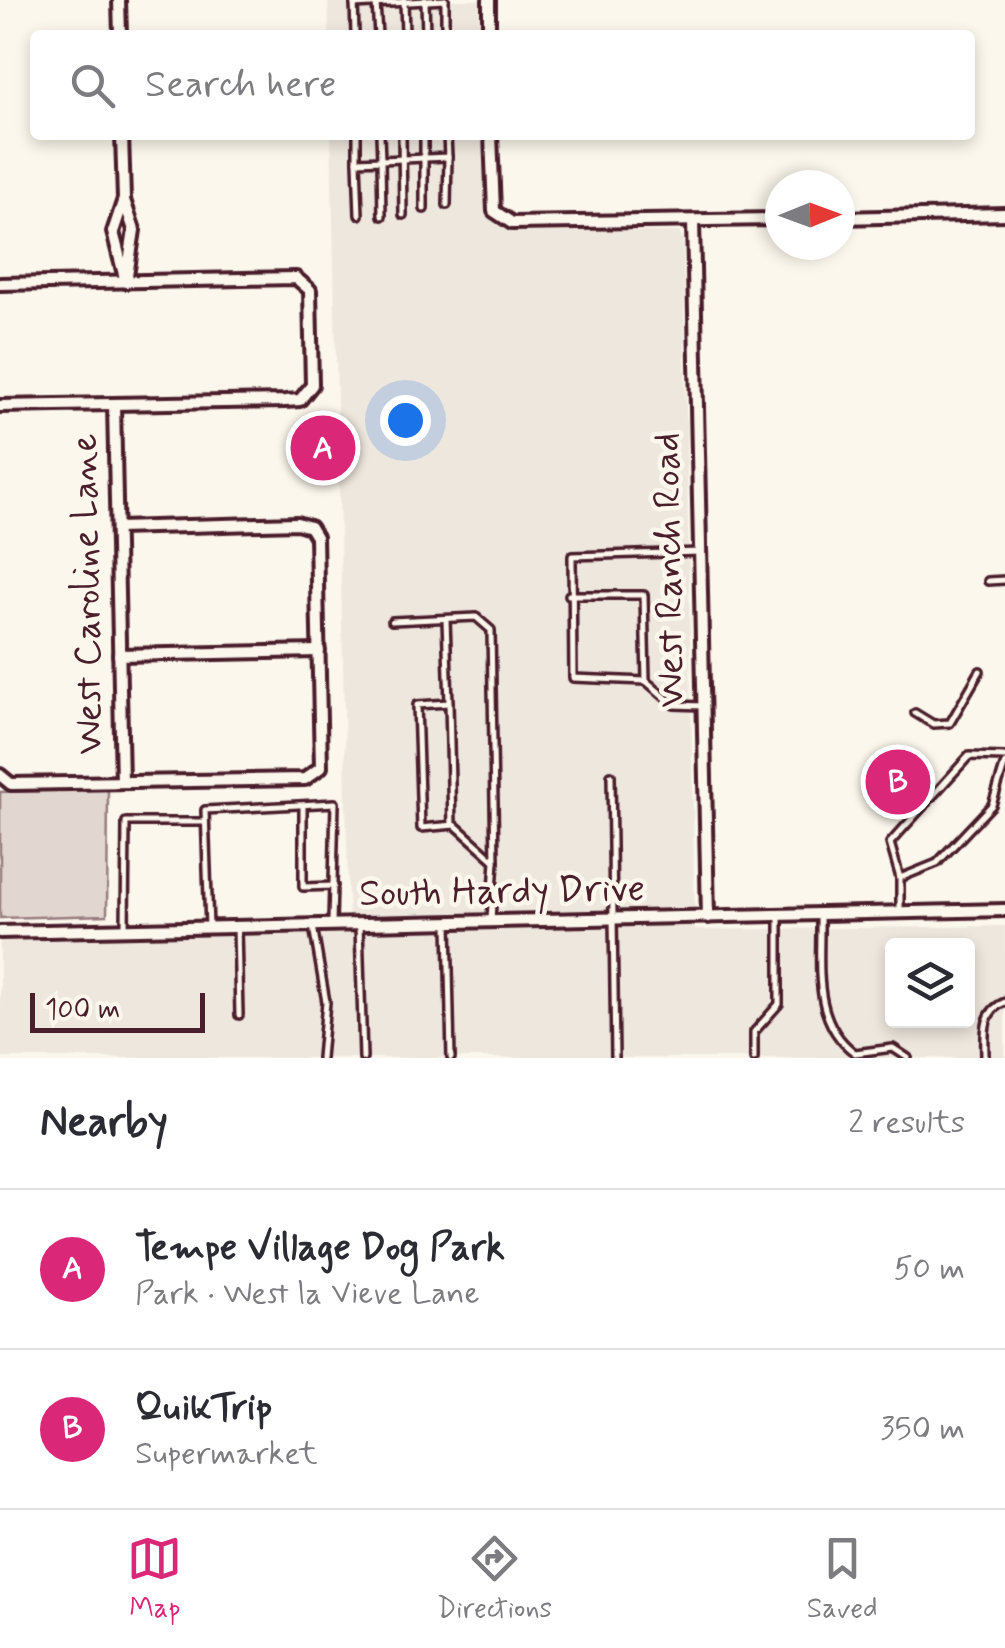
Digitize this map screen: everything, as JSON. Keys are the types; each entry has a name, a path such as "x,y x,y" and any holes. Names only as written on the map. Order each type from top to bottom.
{"street":[{"path":"119,0 120,30"},
{"path":"488,0 490,30"},
{"path":"122,140 124,199 134,230 126,282"},
{"path":"491,140 492,198 500,218 512,223 765,219"},
{"path":"124,199 113,232 126,282"},
{"path":"855,218 1005,214"},
{"name":"West Ranch Road","path":"694,221 708,917"},
{"path":"0,284 296,278 310,290 312,312 312,385 308,395 286,402 0,406"},
{"name":"West Caroline Lane","path":"114,405 122,782"},
{"path":"2,778 122,782 306,779 320,767 316,538 310,527 297,522 116,528"},
{"path":"119,654 319,651"},
{"name":"South Hardy Drive","path":"0,932 1005,910"}],"lane":[{"path":"404,0 405,30"},
{"path":"425,0 426,30"},
{"path":"355,30 354,2 425,0 445,0 445,30"},
{"path":"376,2 378,30"},
{"path":"356,140 359,215"},
{"path":"380,140 382,216"},
{"path":"402,140 402,215"},
{"path":"424,140 424,209"},
{"path":"447,140 447,205"},
{"path":"357,161 448,156"},
{"path":"646,681 573,678 569,595 572,556 700,552"},
{"path":"988,581 1005,580"},
{"path":"569,595 644,595 646,681 660,698 674,705 703,706"},
{"path":"392,621 476,618 490,630 495,861 491,922"},
{"path":"446,619 452,826"},
{"path":"916,713 933,724 950,724 980,671"},
{"path":"449,702 417,704 421,828 462,828 476,848 495,861"},
{"path":"900,878 937,863 992,805 1005,760 969,756 894,834 891,854 900,878 900,912"},
{"path":"611,775 614,1058"},
{"path":"208,928 205,810 335,803 332,926"},
{"path":"302,805 303,887 334,886"},
{"path":"125,930 126,822 205,822"},
{"path":"820,915 823,1004 832,1034 855,1056 893,1048 908,1058"},
{"path":"754,1058 754,1032 779,1004 779,916"},
{"path":"448,924 451,1058"},
{"path":"360,925 362,1058"},
{"path":"313,926 326,1002 321,1058"},
{"path":"236,928 239,1015"},
{"path":"985,1058 986,1020 990,1010 1005,1002"}],"shaded area":[{"path":"328,0 479,0 480,30 329,30"},
{"path":"331,140 482,140 487,216 505,230 679,232 683,239 695,930 1005,926 1005,1058 0,1058 0,941 349,933"},
{"path":"108,789 107,915 0,918 0,792"}],"place":[{"name":"Tempe Village Dog Park","path":"323,448"},
{"name":"QuikTrip","path":"898,782"}]}
